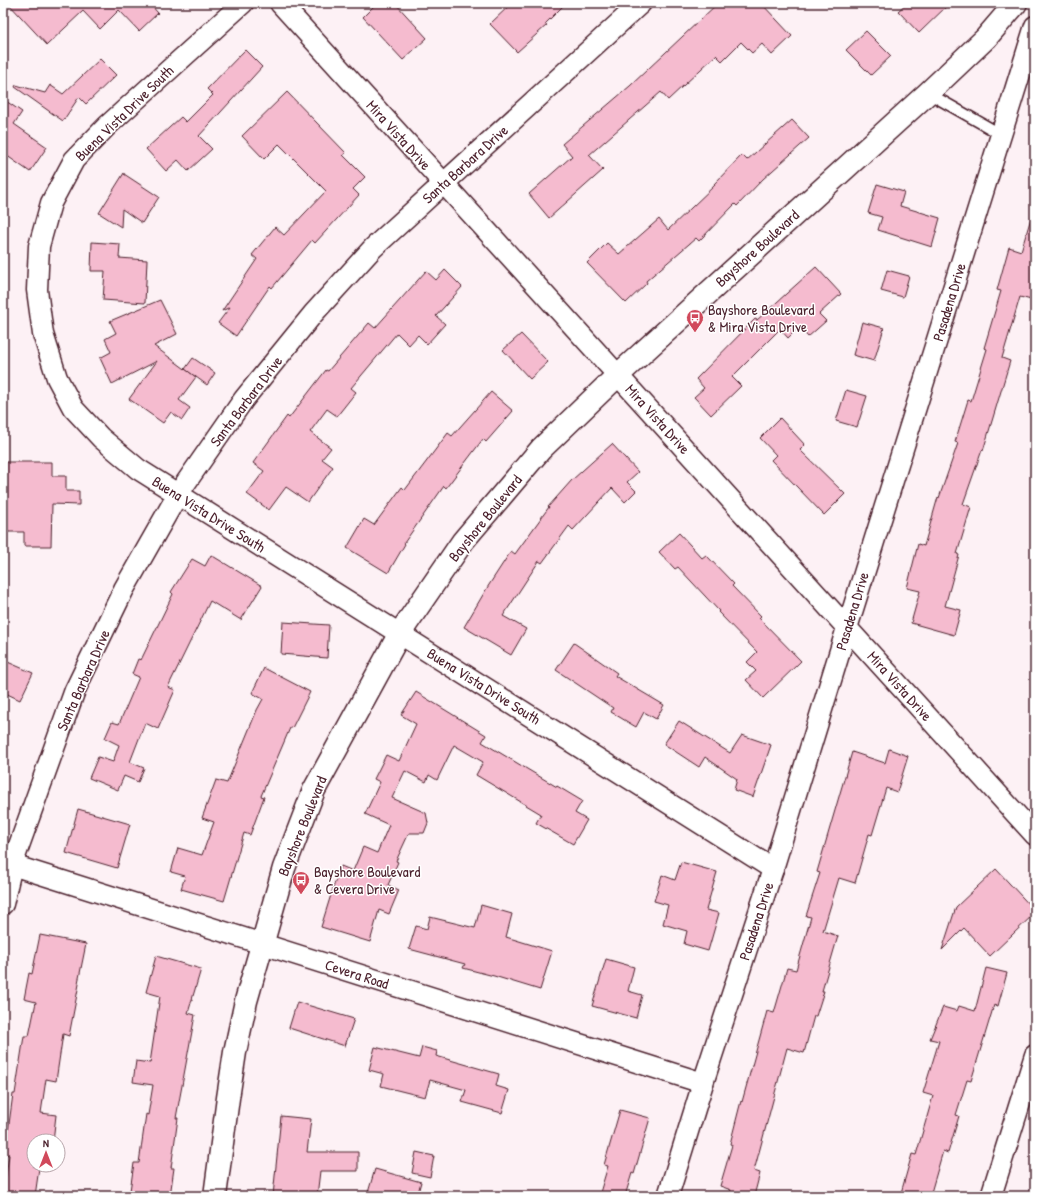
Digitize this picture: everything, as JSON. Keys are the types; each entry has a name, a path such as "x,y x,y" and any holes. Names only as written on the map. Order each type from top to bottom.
{"main road":[{"name":"Bayshore Boulevard","path":"215,1196 228,1098 246,1000 284,868 314,790 400,633 463,541 541,449 618,375 928,93 986,38 1016,3"}],"street":[{"name":"Buena Vista Drive South","path":"243,3 107,126 74,160 51,203 39,246 37,290 43,334 57,378 73,408 101,438 138,469 773,869"},
{"name":"Mira Vista Drive","path":"280,3 1035,835"},
{"name":"Santa Barbara Drive","path":"3,904 12,865 75,690 124,589 178,494 244,399 313,314 373,248 641,3"},
{"name":"Pasadena Drive","path":"668,1196 703,1083 773,869 1035,26"},
{"name":"Cevera Road","path":"12,865 703,1083"},
{"path":"991,1196 1035,1055"}],"lane":[{"path":"928,93 1002,135"}],"building":[{"path":"8,3 149,3 158,13 139,31 119,10 100,29 83,11 47,45"},
{"path":"377,3 395,3 427,38 403,60 363,17"},
{"path":"512,3 566,3 545,24 547,25 517,52 490,24"},
{"path":"718,3 761,3 792,36 772,55 762,44 752,53 741,42 722,61 716,55 668,100 661,92 589,155 603,170 549,218 529,194 572,156 562,144 630,86"},
{"path":"907,3 950,3 919,33 898,11"},
{"path":"866,31 891,56 871,75 846,50"},
{"path":"245,50 262,67 199,136 212,149 188,171 178,160 166,171 146,149 181,117 186,122 213,95 207,89"},
{"path":"100,59 116,75 86,104 79,97 63,121 15,87 16,85 45,93 50,85 63,94"},
{"path":"287,92 346,153 343,155 365,177 353,189 359,195 315,243 312,240 272,288 270,286 236,336 218,323 230,307 222,311 257,259 252,255 275,227 284,235 326,191 279,144 264,159 242,136"},
{"path":"3,99 22,112 14,124 47,147 30,172 3,153"},
{"path":"792,120 809,138 763,179 737,206 735,204 699,241 696,238 646,281 647,283 626,303 587,263 607,243 619,254 659,219 668,230 715,185 714,184 742,155 747,160"},
{"path":"124,173 159,197 142,223 122,209 121,227 99,213"},
{"path":"877,184 904,192 900,206 940,218 932,247 878,230 882,217 868,213"},
{"path":"1031,218 1035,219 1035,301 1020,297 1002,358 1010,361 983,451 982,450 963,504 971,507 957,554 959,555 945,606 961,610 954,635 911,623 920,591 907,588 918,544 924,546 938,497 939,498 958,443 955,442 968,400 971,401 987,349 984,348 1001,291 997,290 1009,247 1021,251"},
{"path":"92,242 120,244 119,258 147,260 145,303 103,300 105,271 91,271"},
{"path":"816,267 841,294 819,314 826,321 808,337 799,327 788,338 780,329 732,377 741,386 711,415 694,397 704,388 696,379 755,319 757,320"},
{"path":"445,270 462,287 436,316 445,324 427,344 418,335 409,345 397,333 351,388 356,392 337,416 327,409 310,432 331,448 322,459 333,467 308,502 286,487 269,510 247,494 264,471 253,463 287,416 289,418 326,370 328,371 369,323 375,328 426,271 436,280"},
{"path":"887,270 909,276 903,297 881,291"},
{"path":"160,300 177,334 154,346 196,377 179,400 190,408 182,420 171,412 163,423 129,399 157,361 112,384 100,358 111,352 105,339 116,333 110,321"},
{"path":"862,322 884,328 874,361 853,355"},
{"path":"521,334 548,362 530,379 503,350"},
{"path":"193,358 215,373 207,385 185,369"},
{"path":"846,390 867,396 857,427 836,421"},
{"path":"491,392 513,411 486,442 483,439 446,488 444,486 404,543 405,544 388,573 347,548 364,519 374,525 402,487 405,490 448,433 452,436"},
{"path":"780,418 805,445 800,450 845,494 824,515 771,460 776,455 760,438"},
{"path":"612,444 638,472 627,482 636,491 625,502 612,488 573,530 569,526 542,563 539,561 503,616 526,629 511,655 464,627 511,551 515,554 548,507 572,480"},
{"path":"3,462 52,462 52,476 66,476 66,491 79,491 79,505 52,504 51,546 24,546 24,532 3,532"},
{"path":"679,533 702,558 706,555 734,584 732,586 761,616 759,618 801,661 763,698 746,680 756,671 747,662 757,652 718,612 719,611 678,567 675,569 659,552"},
{"path":"211,555 262,586 241,620 210,601 168,687 175,690 158,729 145,723 130,762 144,768 138,782 124,776 118,790 89,778 98,757 113,762 119,745 105,738 112,722 119,724 139,677 132,674 138,659 141,660 173,594 171,592 192,559 205,566"},
{"path":"283,622 329,625 327,658 281,654"},
{"path":"574,643 617,673 615,676 664,705 656,719 644,712 636,727 611,712 613,708 556,670"},
{"path":"3,660 33,673 20,700 3,692"},
{"path":"264,668 310,692 292,728 290,728 261,796 264,797 250,835 244,833 224,901 181,889 185,876 171,872 178,848 202,855 214,822 202,818 216,780 227,783 263,699 252,693"},
{"path":"416,692 486,735 482,742 582,801 575,813 587,820 573,844 536,823 541,814 476,775 483,762 454,745 437,780 429,775 426,782 405,771 392,798 426,813 428,823 424,833 409,833 396,861 398,862 388,885 399,890 389,914 379,910 370,942 321,927 341,866 353,871 363,847 377,853 389,825 365,814 380,782 374,779 386,755 399,761 416,724 401,715"},
{"path":"679,721 730,753 742,735 771,745 753,797 734,790 737,779 705,757 699,767 664,744"},
{"path":"889,749 908,756 897,792 886,788 872,835 869,834 855,883 839,878 823,931 838,936 822,991 824,991 816,1016 814,1016 804,1053 787,1048 754,1171 760,1173 754,1196 729,1196 731,1190 720,1186 732,1145 730,1144 741,1101 742,1102 767,1011 774,1013 787,968 796,970 811,917 806,916 820,873 817,872 852,752 885,763"},
{"path":"78,809 130,824 117,868 66,853"},
{"path":"681,862 717,872 706,910 719,913 708,951 684,944 687,931 663,924 668,905 654,901 662,875 675,880"},
{"path":"996,869 1035,911 1035,913 990,956 964,928 942,950 956,907"},
{"path":"481,905 512,914 506,937 552,951 540,990 463,968 465,964 409,949 416,926 427,929 430,917 475,928"},
{"path":"40,935 86,944 69,1036 63,1034 56,1081 46,1079 41,1113 56,1115 54,1133 26,1133 26,1173 38,1173 35,1196 3,1196 9,1155 5,1154 13,1094 15,1094 24,1036 29,1036 36,1002 24,999 29,973 32,974"},
{"path":"156,956 201,969 188,1013 195,1015 176,1118 178,1118 171,1168 174,1168 170,1196 143,1196 143,1193 130,1191 134,1163 139,1163 146,1114 148,1115 153,1085 133,1082 136,1061 150,1063 160,996 146,992"},
{"path":"606,959 634,967 628,991 642,995 636,1018 592,1006"},
{"path":"986,968 1007,973 998,1006 994,1005 971,1081 967,1080 956,1115 959,1116 948,1153 943,1151 930,1196 912,1196 901,1193 912,1154 916,1155 933,1096 923,1093 939,1041 930,1039 943,1007 957,1011 959,1006 975,1011"},
{"path":"297,1002 354,1019 345,1046 289,1028"},
{"path":"375,1047 419,1058 422,1047 437,1051 436,1056 499,1074 496,1086 509,1090 502,1113 462,1102 466,1090 430,1080 425,1097 381,1086 384,1074 369,1070"},
{"path":"620,1110 650,1118 634,1174 632,1173 625,1196 599,1196 608,1166 604,1165"},
{"path":"281,1116 311,1119 307,1152 358,1152 358,1171 320,1171 317,1196 273,1196"},
{"path":"416,1152 434,1156 430,1177 412,1173"},
{"path":"375,1169 421,1182 417,1196 367,1196"}],"place":[{"name":"Bayshore Boulevard & Mira Vista Drive","path":"695,333"},
{"name":"Bayshore Boulevard & Cevera Drive","path":"301,895"}]}
